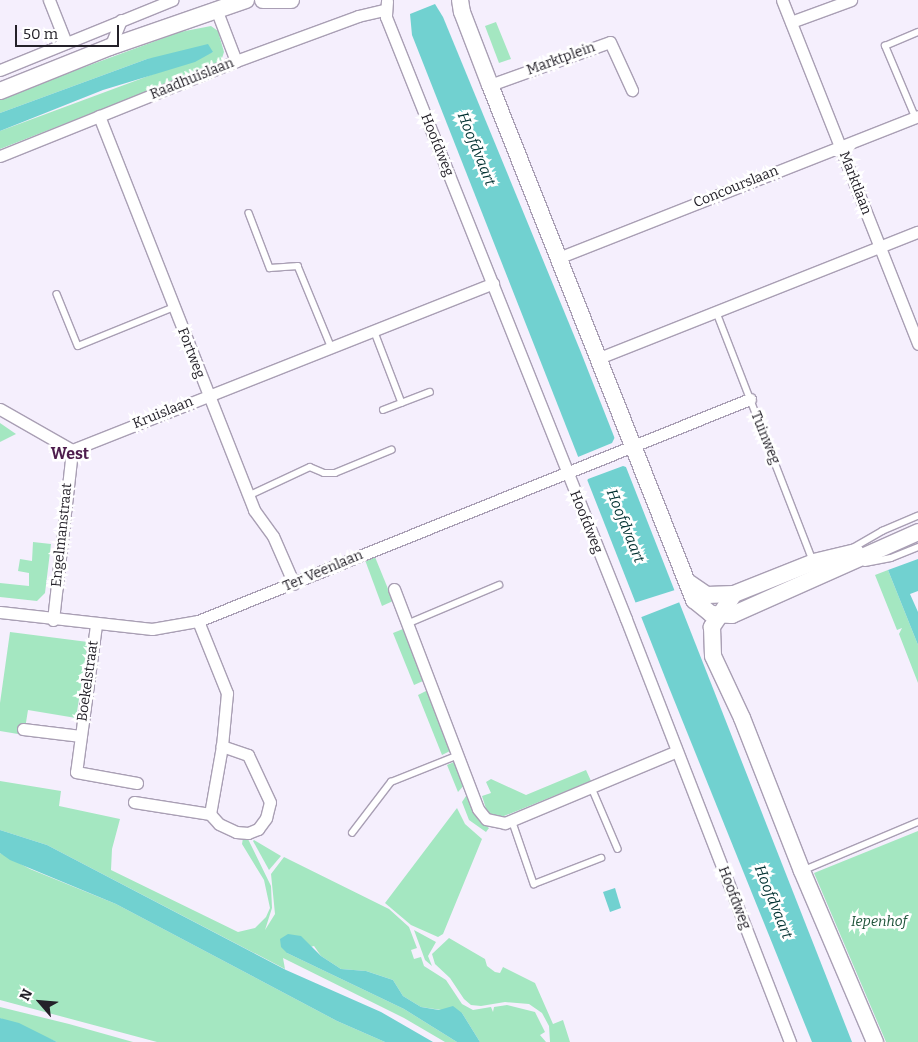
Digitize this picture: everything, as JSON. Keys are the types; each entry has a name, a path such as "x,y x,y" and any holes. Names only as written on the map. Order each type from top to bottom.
{"street":[{"path":"49,0 66,43"},
{"path":"0,70 172,0"},
{"path":"0,91 110,46 246,0"},
{"path":"263,0 290,0"},
{"path":"447,0 461,6 490,85 599,358 629,449 689,583 694,600 703,609 725,615 839,562 918,532"},
{"path":"782,0 791,22 851,0"},
{"name":"Raadhuislaan","path":"0,156 236,61 386,6"},
{"name":"Hoofdweg","path":"386,6 493,283 572,472 677,751 790,1042"},
{"path":"216,9 236,61"},
{"path":"110,46 121,20"},
{"name":"Marktlaan","path":"791,22 918,344"},
{"name":"Marktplein","path":"490,85 610,42 632,90"},
{"path":"18,63 36,76"},
{"name":"Fortweg","path":"99,116 248,496 254,510 273,536 294,584"},
{"name":"Concourslaan","path":"558,258 916,116"},
{"path":"599,358 918,232"},
{"name":"Kruislaan","path":"72,450 493,283"},
{"name":"Ter Veenlaan","path":"0,612 96,625 152,629 198,622 750,399"},
{"path":"0,409 72,450"},
{"name":"Engelmanstraat","path":"53,620 72,450"},
{"path":"689,583 707,595 734,594 814,562 839,562"},
{"path":"394,589 459,755 478,809 486,819 495,823 512,820 677,751"},
{"path":"734,594 725,615 720,650 738,697 742,718 802,871 875,1042"},
{"path":"198,622 227,693 222,746 210,814"},
{"name":"Boekelstraat","path":"96,625 76,772 137,783"},
{"name":"Boekelstraat","path":"23,729 81,736"},
{"path":"134,802 210,814 220,824 236,832 248,833 258,829 266,818 270,805 248,755 222,746"}],"lane":[{"name":"Concourslaan","path":"916,116 885,46 918,32"},
{"path":"249,213 270,268 298,266 331,346"},
{"path":"57,294 78,346 174,307"},
{"name":"Tuinweg","path":"717,313 814,562"},
{"path":"373,330 402,403"},
{"path":"383,410 430,392"},
{"path":"248,496 310,467 324,473 335,473 391,450"},
{"path":"839,562 882,531 918,516"},
{"path":"839,562 891,558 918,547"},
{"path":"407,624 499,585"},
{"path":"352,833 391,782 459,755"},
{"path":"592,788 618,849"},
{"path":"512,820 534,884 601,858"},
{"path":"802,871 918,822"}],"green space":[{"path":"496,22 511,59 499,63 485,26"},
{"path":"211,26 218,31 224,52 221,61 210,67 0,149 0,131 213,52 147,59 0,113 0,98 180,32"},
{"path":"0,423 16,434 0,442"},
{"path":"33,542 51,544 45,593 37,601 0,597 0,583 29,586 29,573 18,571 20,559 32,561"},
{"path":"375,557 393,601 382,606 365,560"},
{"path":"888,570 918,645 918,683 899,634 902,628 897,630 875,575"},
{"path":"403,629 423,681 414,685 393,633"},
{"path":"10,632 88,642 76,718 28,710 24,735 0,731 0,703"},
{"path":"428,690 452,750 442,755 418,695"},
{"path":"456,761 465,784 458,792 447,765"},
{"path":"586,770 591,781 499,818 487,812 482,796 491,793 486,782 491,779 526,795"},
{"path":"0,781 61,791 59,806 120,819 112,849 111,870 238,932 255,928 266,917 270,908 264,880 242,844 243,838 248,839 271,886 272,908 265,930 275,914 271,874 284,857 389,909 409,927 417,948 411,950 414,959 421,957 424,966 446,980 462,1004 473,1010 491,1007 493,1012 494,1007 507,1005 535,1012 545,1032 540,1035 546,1042 480,1042 462,1013 421,1007 403,996 393,980 366,971 341,969 321,956 314,946 287,953 404,1009 457,1042 445,1042 404,1018 283,958 285,969 47,845 0,830"},
{"path":"468,793 482,823 489,828 486,832 469,820 462,802"},
{"path":"457,808 465,824 482,839 443,934 438,937 411,925 385,903"},
{"name":"Iepenhof","path":"918,831 918,1042 886,1042 814,873"},
{"path":"253,841 281,856 269,870"},
{"path":"0,853 30,869 116,904 337,1021 385,1042 157,1042 0,1000"},
{"path":"414,930 436,942 428,956 432,966 425,960"},
{"path":"449,938 485,959 487,966 495,972 500,973 503,967 535,983 553,1024 563,1020 570,1042 550,1042 549,1026 542,1013 529,1004 505,1002 481,1006 471,1005 464,999 450,978 435,964 432,954"},
{"path":"0,1007 133,1042 57,1042 0,1018"}],"water":[{"name":"Hoofdvaart","path":"435,4 443,17 580,350 852,1042 812,1042 668,685 412,35 410,14"},
{"path":"208,44 213,52 195,62 103,90 0,131 0,113 147,59"},
{"path":"918,559 918,591 910,594 918,612 918,645 888,570"},
{"path":"0,830 47,845 286,970 381,1012 433,1042 385,1042 337,1021 116,904 10,860 0,853"},
{"path":"615,888 621,908 610,912 603,892"},
{"path":"288,934 301,936 321,956 341,969 366,971 393,980 403,996 421,1007 439,1010 453,1006 462,1013 480,1042 457,1042 404,1009 287,953 281,947 280,939"},
{"path":"0,1018 19,1023 57,1042 0,1042"}],"pier":[{"path":"616,435 629,468 623,466 588,479 585,484 574,455 578,457 612,443"},
{"path":"675,590 680,602 639,618 634,603"}],"district":[{"name":"West","path":"70,454"}]}
